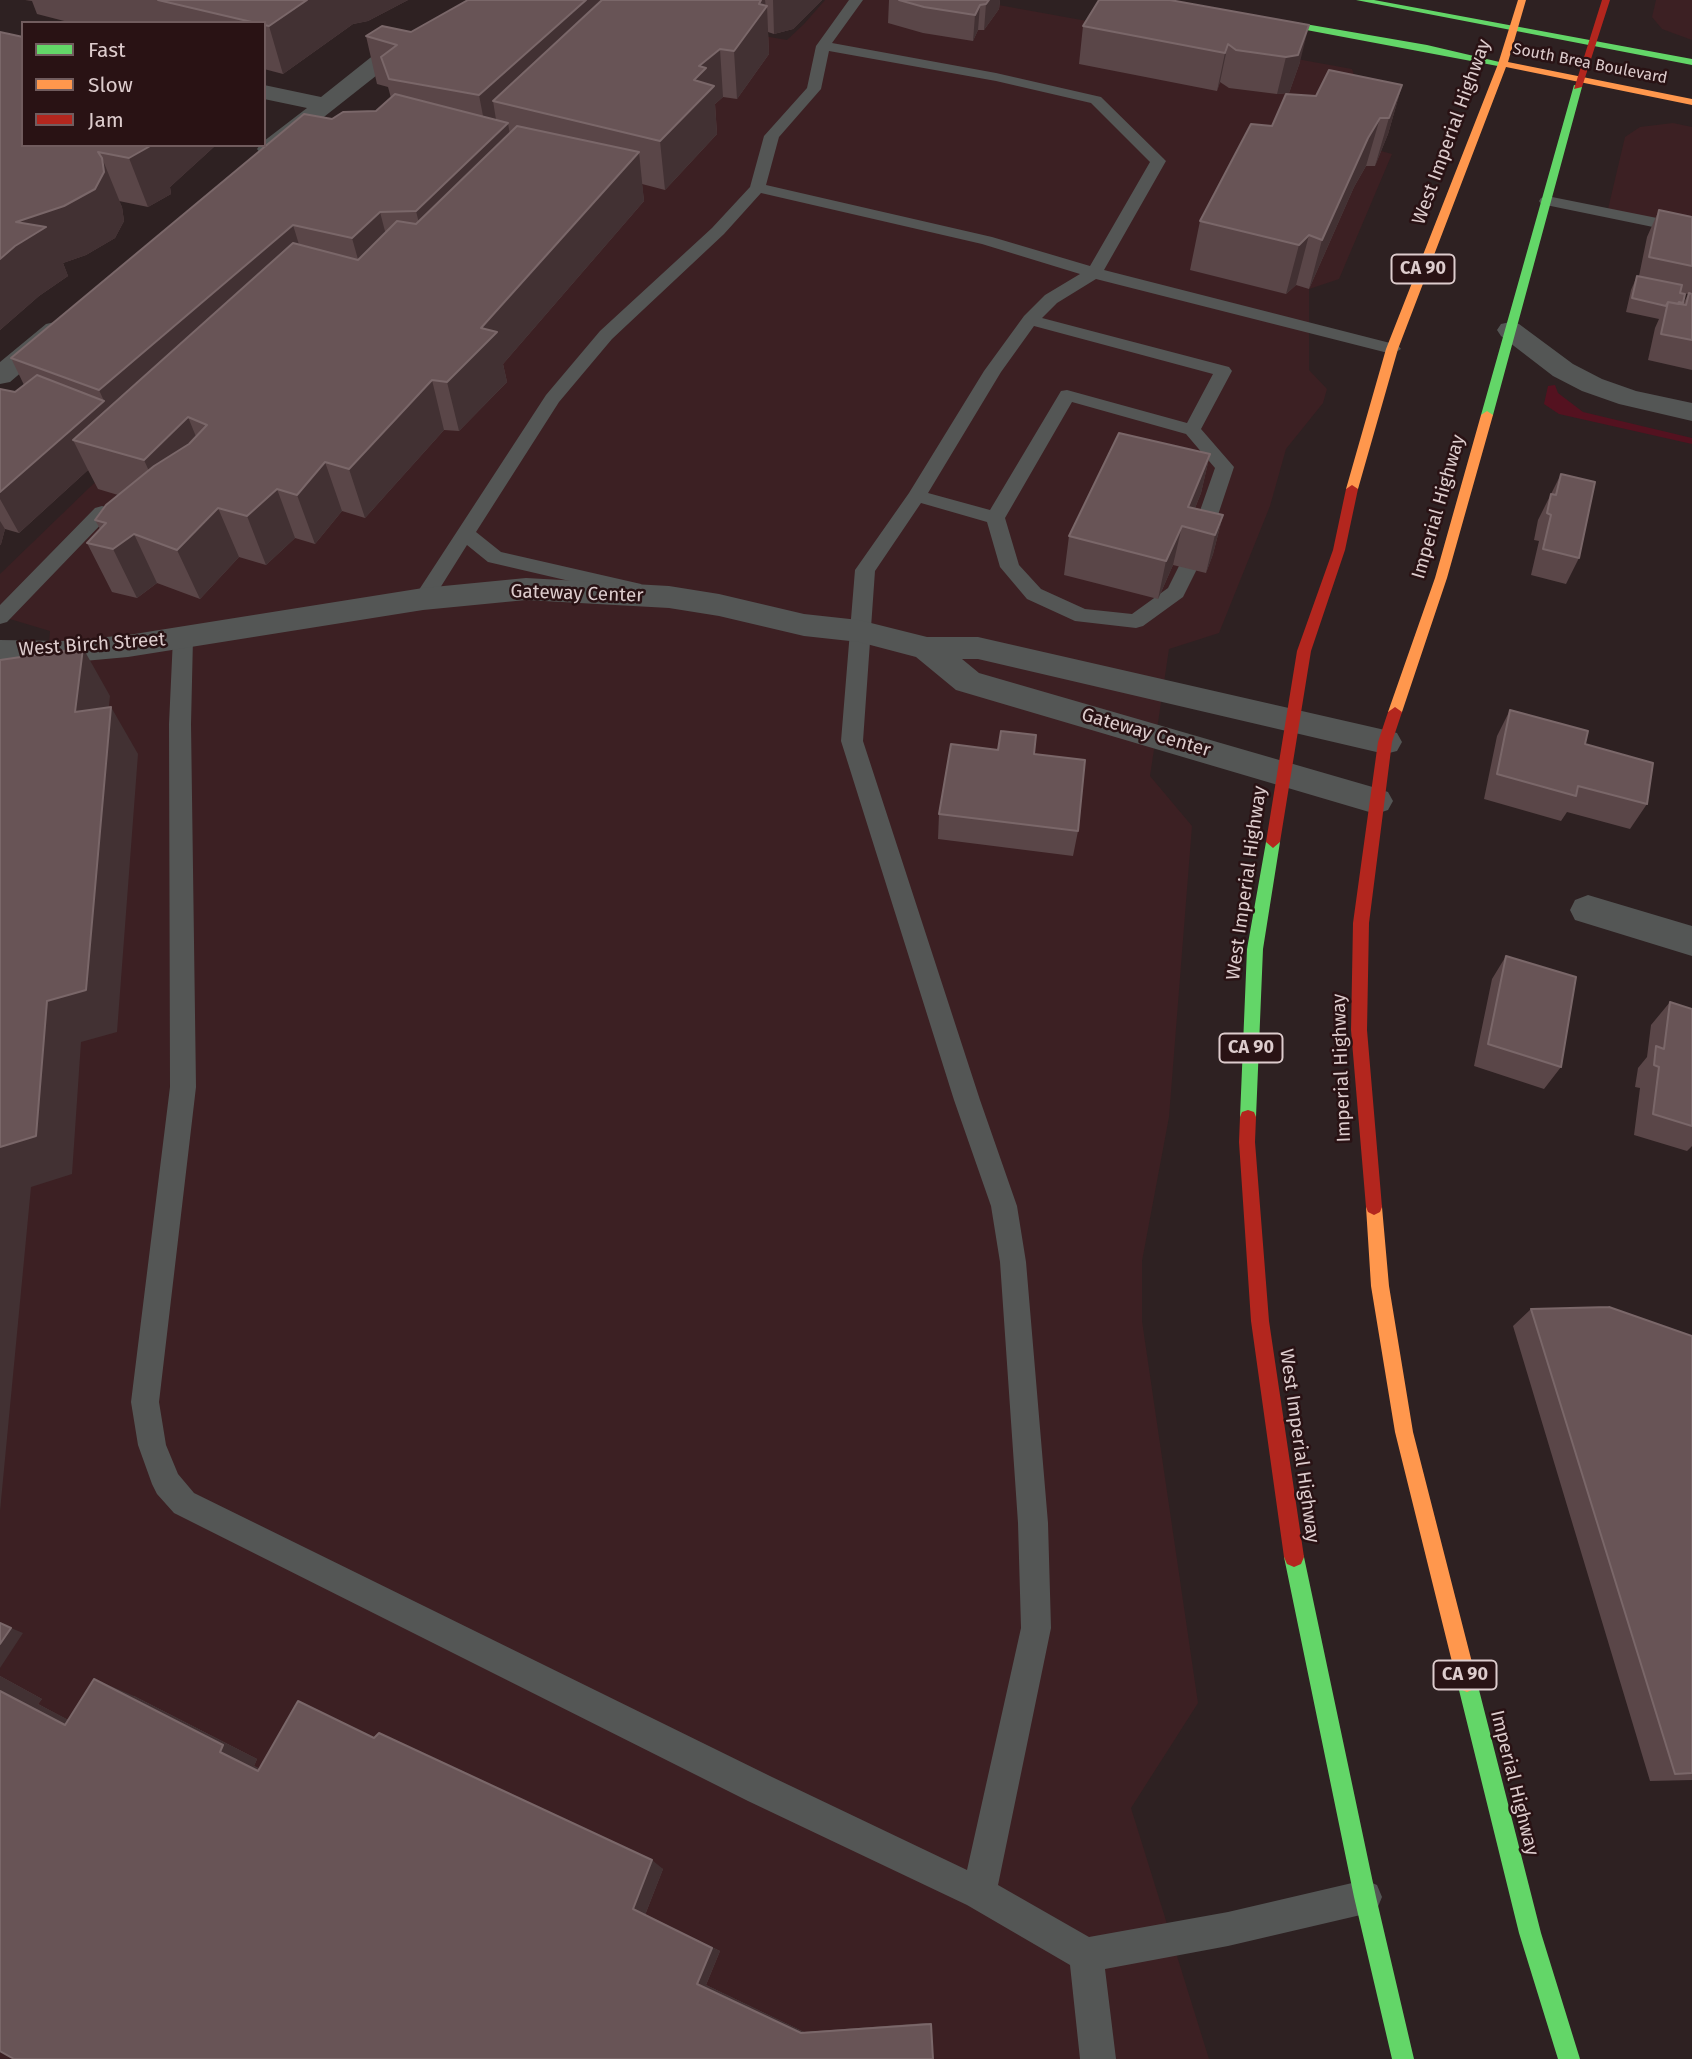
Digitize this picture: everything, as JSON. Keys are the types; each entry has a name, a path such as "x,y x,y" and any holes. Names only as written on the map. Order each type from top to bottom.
{"main road":[{"name":"South Brea Boulevard","path":"1151,0 1427,48 1692,102"},
{"name":"South Brea Boulevard","path":"1360,0 1692,62"},
{"name":"CA 90","path":"1512,28 1522,0"},
{"name":"CA 90","path":"1578,80 1606,0"},
{"name":"West Imperial Highway","path":"1403,2059 1291,1543 1260,1321 1247,1142 1255,948 1304,651 1339,550 1349,498 1392,349 1503,64 1512,28"},
{"name":"Imperial Highway","path":"1569,2059 1530,1933 1404,1432 1380,1286 1359,1030 1362,923 1385,742 1441,578 1547,201 1554,165 1578,80"}],"street":[{"path":"249,166 323,104 383,60 482,0"},
{"path":"266,92 323,104"},
{"path":"0,376 73,315"},
{"path":"1510,330 1563,370 1592,385 1629,398 1692,412"},
{"name":"Gateway Center","path":"183,638 423,599 526,589 669,597 719,605 804,625 859,631 927,648 978,648 1385,742"},
{"name":"West Birch Street","path":"0,650 62,652 183,638"},
{"name":"Gateway Center","path":"927,648 968,682 1376,801"},
{"path":"1588,910 1692,941"}],"lane":[{"path":"423,599 552,399 606,335 718,231 757,188 772,136 814,89 822,46 856,0"},
{"path":"822,46 996,77 1096,100 1158,161 1094,273 1051,299 1030,320 993,371 917,496 865,570 852,723 857,761 1004,1206 1013,1262 1033,1522 1036,1628 979,1893"},
{"path":"757,188 986,240 1094,273 1392,349"},
{"path":"1547,201 1692,230"},
{"path":"1030,320 1223,371 1192,430"},
{"path":"1186,569 1176,592 1136,621 1082,616 1034,594 1010,567 995,518 1067,396 1192,430 1225,467 1196,549"},
{"path":"917,496 995,518"},
{"path":"0,617 102,512"},
{"path":"465,533 495,557 669,597"},
{"path":"183,638 180,724 183,1087 145,1402 152,1445 167,1484 184,1503 760,1789 979,1893 1086,1955 1228,1929 1366,1897"},
{"path":"1086,1955 1098,2059"}],"shaded area":[{"path":"825,0 971,0 1352,69 1381,151 1392,154 1339,279 1309,289 1309,370 1327,389 1323,403 1286,449 1270,506 1219,633 1169,649 1150,776 1192,826 1169,1117 1142,1261 1142,1321 1198,1703 1131,1808 1209,2059 0,2059 0,700 45,693 50,631 0,616 0,574 307,286 636,14 787,40"},
{"path":"1656,0 1692,0 1692,40 1662,29 1652,17"},
{"path":"1673,123 1692,127 1692,226 1608,209 1625,137 1640,127"},
{"path":"1555,385 1558,393 1583,412 1692,438 1692,444 1559,414 1544,404 1548,386"}],"building":[{"path":"158,0 307,0 269,26 266,25 266,21 247,21"},
{"path":"468,0 586,0 479,95 389,79 381,57 397,45 366,36 382,26 411,32"},
{"path":"602,0 761,0 759,4 767,6 734,51 720,49 699,66 706,68 694,80 714,86 660,141 493,101"},
{"path":"899,0 989,0 980,5 975,15"},
{"path":"1099,0 1170,0 1309,25 1298,55 1286,57 1236,50 1228,44 1225,53 1083,26"},
{"path":"0,32 21,37 21,147 148,147 129,158 98,152 102,158 104,172 95,189 64,206 16,222 46,227 15,246 0,259"},
{"path":"1329,70 1402,85 1389,118 1380,118 1368,138 1322,240 1309,235 1299,245 1200,221 1251,124 1272,126 1286,94 1316,96"},
{"path":"395,94 508,123 416,211 380,212 352,238 293,225 99,390 11,358 304,114 332,119 343,112 376,111"},
{"path":"517,126 639,152 481,328 497,332 447,382 432,380 349,469 325,462 297,495 277,489 247,516 218,508 177,550 134,534 113,549 87,543 106,523 95,520 106,505 154,466 189,444 207,425 188,417 144,460 73,440 293,243 358,260 397,221 416,224"},
{"path":"1659,210 1692,217 1692,266 1649,257"},
{"path":"1637,276 1682,285 1680,293 1685,294 1683,303 1668,302 1666,306 1632,298"},
{"path":"1689,293 1692,294 1692,340 1661,334 1668,302 1686,305"},
{"path":"37,375 104,401 0,492 0,389 15,392"},
{"path":"1119,433 1210,454 1188,507 1223,515 1215,535 1182,526 1166,561 1069,536"},
{"path":"1561,474 1595,482 1579,558 1543,549 1551,515 1547,513 1551,494 1556,495"},
{"path":"83,648 75,712 111,707 86,990 47,1001 36,1136 0,1147 0,660"},
{"path":"1510,710 1588,731 1585,744 1653,763 1647,804 1578,786 1576,796 1497,774"},
{"path":"1001,731 1036,735 1034,754 1085,760 1078,831 939,814 951,744 998,750"},
{"path":"1506,956 1576,977 1561,1067 1488,1044"},
{"path":"1670,1002 1692,1009 1692,1126 1653,1114 1659,1067 1654,1065 1656,1046 1664,1049"},
{"path":"1609,1307 1692,1336 1692,1773 1675,1774 1531,1309"},
{"path":"0,1623 11,1628 0,1644"},
{"path":"94,1679 223,1745 220,1752 258,1771 298,1701 374,1738 379,1733 652,1860 633,1909 712,1948 697,1984 801,2033 931,2024 933,2059 14,2059 0,2051 0,1691 65,1725"}],"traffic: fast":[{"path":"1151,0 1427,48 1503,64"},
{"path":"1360,0 1512,28"},
{"path":"1512,28 1692,62"},
{"path":"1487,415 1577,87"},
{"path":"1248,1117 1255,949 1273,842"},
{"path":"1294,1557 1365,1897 1403,2059"},
{"path":"1467,1682 1530,1933 1569,2059"}],"traffic: slow":[{"path":"1352,489 1392,349 1503,64 1522,0"},
{"path":"1503,64 1692,102"},
{"path":"1395,712 1441,578 1487,415"},
{"path":"1374,1207 1380,1286 1404,1432 1467,1682"}],"traffic: jam":[{"path":"1577,87 1606,0"},
{"path":"1273,842 1304,651 1339,550 1352,489"},
{"path":"1374,1207 1359,1030 1361,923 1385,742 1395,712"},
{"path":"1248,1117 1247,1142 1260,1321 1294,1557"}]}
